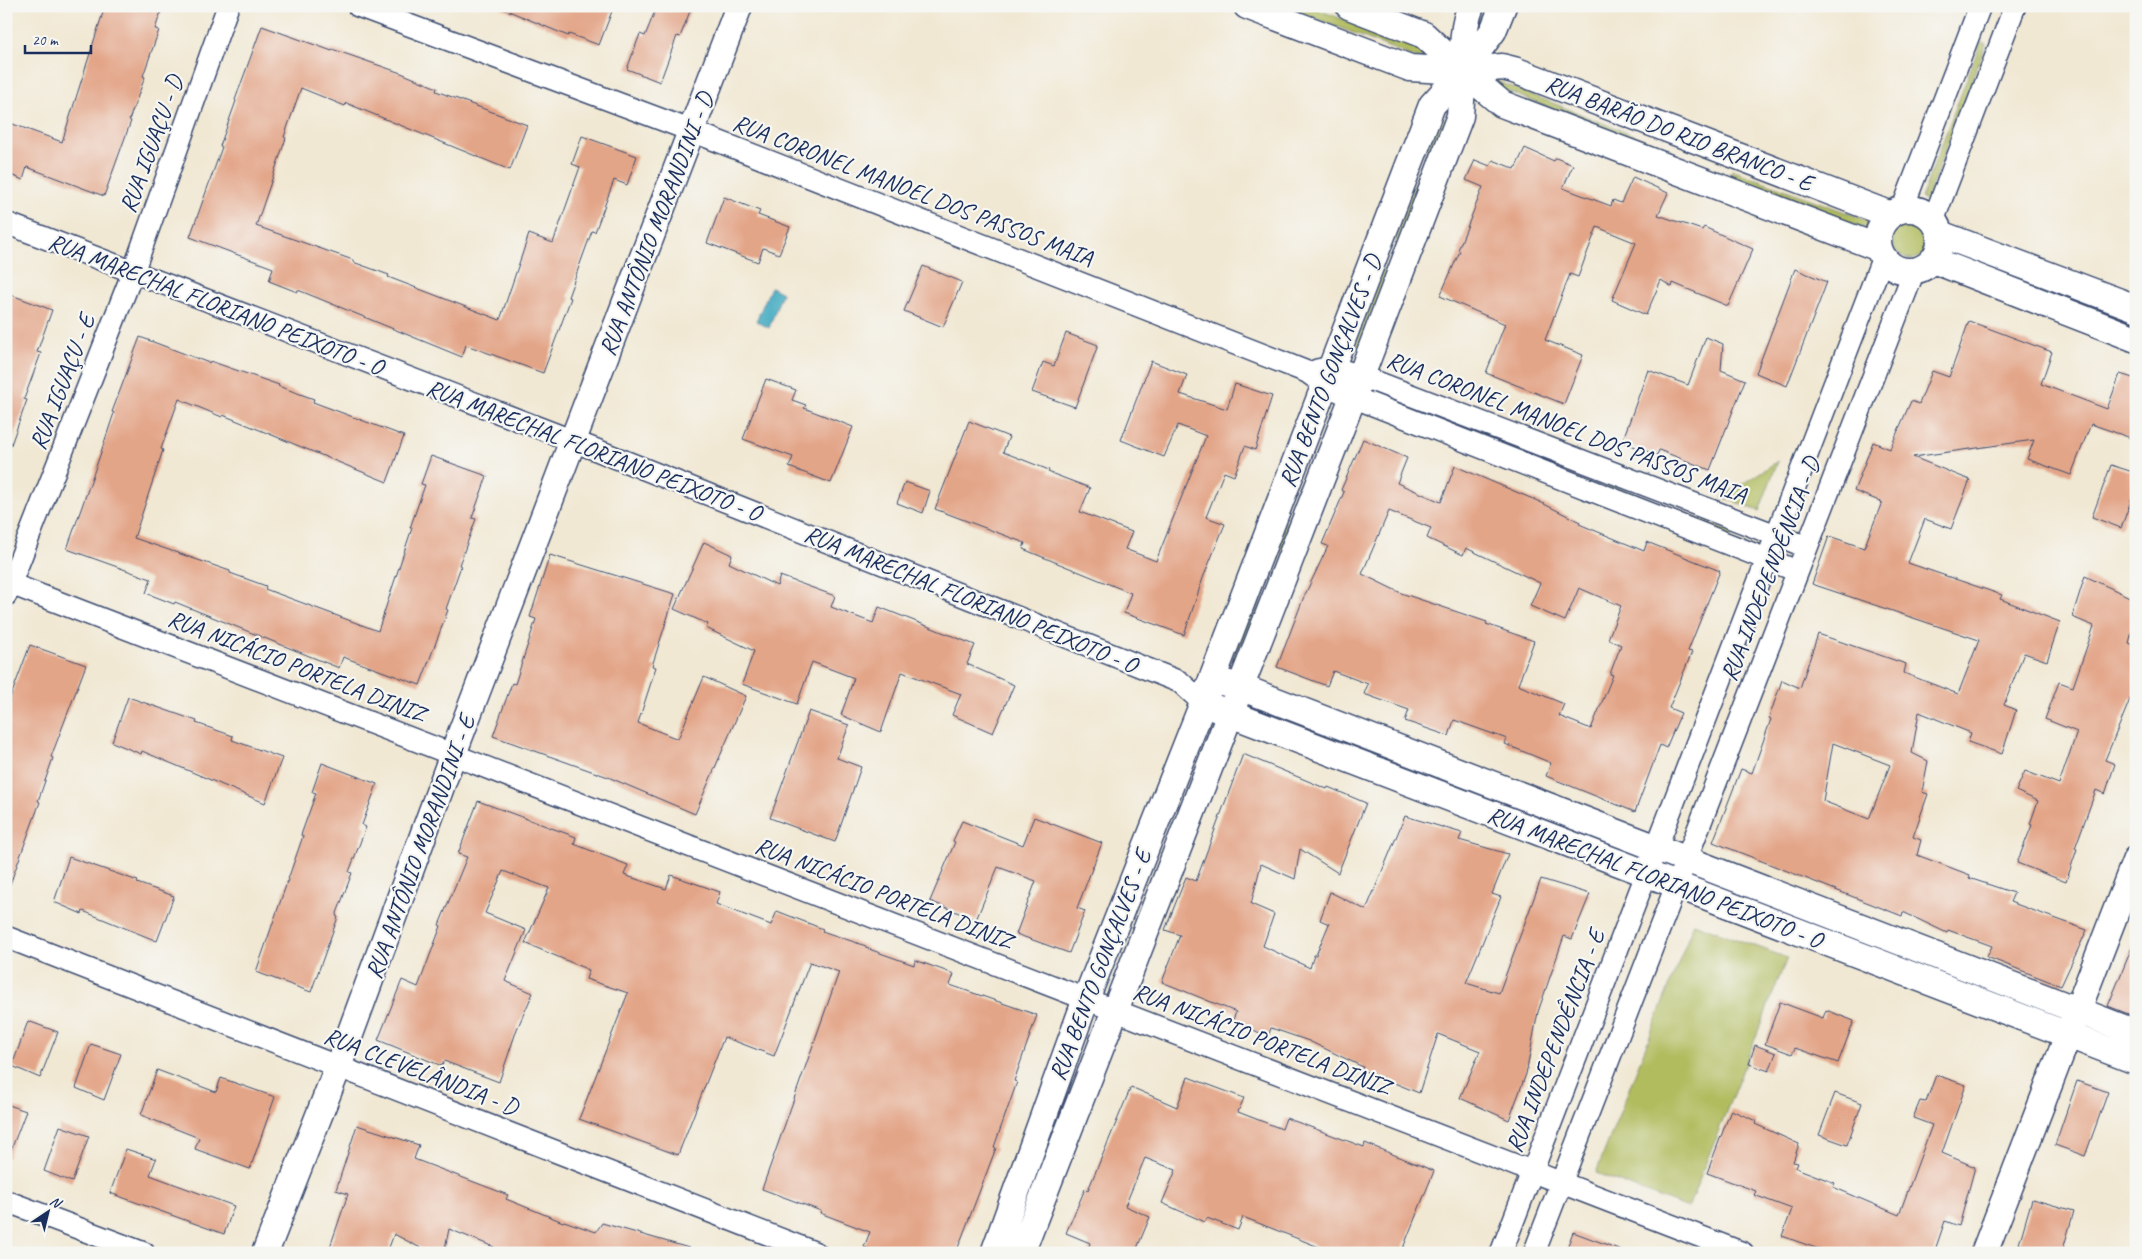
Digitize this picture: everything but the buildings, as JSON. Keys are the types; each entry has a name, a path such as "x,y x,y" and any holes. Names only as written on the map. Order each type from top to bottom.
{"street":[{"name":"RUA IGUAÇU - D","path":"133,272 228,6"},
{"name":"RUA CORONEL MANOEL DOS PASSOS MAIA","path":"358,6 692,131 1321,374 1575,458 1807,547"},
{"name":"RUA ANTÔNIO MORANDINI - D","path":"574,442 739,6"},
{"name":"RUA BARÃO DO RIO BRANCO - E","path":"1247,6 1410,68 1463,71 1502,67 1514,70 1897,213"},
{"name":"RUA BARÃO DO RIO BRANCO - E","path":"1349,6 1424,35 1502,104 1881,252"},
{"name":"RUA BENTO GONÇALVES - D","path":"1240,687 1358,387 1460,116 1463,34 1470,6"},
{"name":"RUA BENTO GONÇALVES - D","path":"1207,691 1282,493 1321,374 1378,246 1432,105 1463,71 1493,31 1502,6"},
{"path":"1924,266 1940,245 1936,228 2012,14 1979,9 1897,213 1882,226 1878,240 1881,252 1900,270 1924,266 2104,326 2136,339"},
{"path":"1698,179 1711,145"},
{"path":"1897,213 1920,211 1936,228 2125,304 2104,326"},
{"name":"RUA MARECHAL FLORIANO PEIXOTO - O","path":"6,223 574,442 1180,682 1207,691 1240,687 2136,1033"},
{"path":"1378,246 1407,256"},
{"name":"RUA INDEPENDÊNCIA - D","path":"1658,848 1838,378 1881,252"},
{"name":"RUA INDEPENDÊNCIA - D","path":"1677,886 1868,389 1924,266"},
{"name":"RUA IGUAÇU - E","path":"8,587 133,272"},
{"path":"1838,378 1868,389"},
{"name":"RUA CORONEL MANOEL DOS PASSOS MAIA","path":"1358,387 1567,481 1797,571"},
{"name":"RUA ANTÔNIO MORANDINI - E","path":"265,1253 338,1067 453,754 574,442"},
{"path":"1567,481 1575,458"},
{"path":"1282,493 1311,505"},
{"name":"RUA NICÁCIO PORTELA DINIZ","path":"8,587 453,754 1743,1253"},
{"path":"1730,661 1759,671"},
{"name":"RUA BENTO GONÇALVES - E","path":"1021,1253 1240,687"},
{"name":"RUA MARECHAL FLORIANO PEIXOTO - O","path":"1207,691 1229,714 2136,1061"},
{"name":"RUA BENTO GONÇALVES - E","path":"994,1253 1086,999 1207,691"},
{"path":"1438,794 1448,768"},
{"name":"RUA INDEPENDÊNCIA - E","path":"1502,1253 1658,848"},
{"path":"1984,1253 2136,859"},
{"path":"1534,1253 1677,886"},
{"name":"RUA CLEVELÂNDIA - D","path":"6,937 816,1253"},
{"path":"6,1201 144,1253"}],"green space":[{"path":"1285,6 1308,6 1424,50 1421,60"},
{"path":"1981,42 1986,44 1926,200 1921,198"},
{"path":"1497,81 1671,150 1668,156 1495,86"},
{"path":"1439,117 1446,120 1400,243 1394,240"},
{"path":"1732,170 1872,222 1867,229 1729,177"},
{"path":"1911,223 1923,229 1929,241 1923,253 1911,259 1899,253 1893,241 1899,229"},
{"path":"1382,269 1389,272 1361,350 1353,347"},
{"path":"1385,396 1541,458 1539,463 1383,401"},
{"path":"1778,461 1759,511 1722,497"},
{"path":"1584,472 1733,533 1730,539 1582,479"},
{"path":"1284,522 1291,525 1238,662 1232,659"},
{"path":"1694,923 1787,958 1688,1208 1596,1173"}],"water":[{"path":"771,287 782,293 769,328 756,321"}]}
